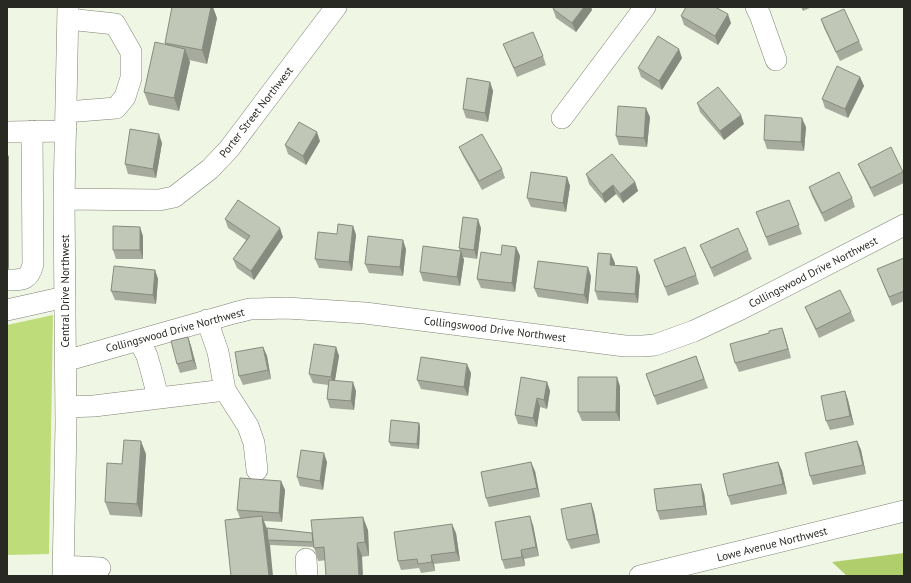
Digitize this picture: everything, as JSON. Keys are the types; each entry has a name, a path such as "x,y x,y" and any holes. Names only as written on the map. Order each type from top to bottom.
{"street":[{"name":"Porter Street Northwest","path":"64,198 160,200 174,196 210,169 229,149 336,7"},
{"path":"562,118 645,7"},
{"path":"756,7 776,60"},
{"name":"Central Drive Northwest","path":"63,571 66,407 64,198 68,13"},
{"path":"7,132 32,131 116,108 125,97 132,78 131,52 115,24 68,13"},
{"path":"7,280 21,280 28,277 33,264 32,131"},
{"name":"Collingswood Drive Northwest","path":"65,361 250,309 286,308 365,313 624,346 655,345 694,331 741,310 904,225"},
{"path":"7,310 65,297"},
{"path":"207,320 218,352 225,390 248,426 254,442 257,470"},
{"path":"139,340 147,356 158,398"},
{"path":"66,407 94,406 225,390"},
{"name":"Lowe Avenue Northwest","path":"640,576 904,511"},
{"path":"63,571 100,568"}],"green space":[{"path":"53,315 49,554 7,555 7,325"},
{"path":"904,553 904,576 847,576 832,562"}],"building":[{"path":"172,7 211,7 202,50 165,43"},
{"path":"554,7 584,7 572,23 553,9"},
{"path":"686,7 715,7 728,14 715,36 681,16"},
{"path":"844,9 859,41 836,52 821,19"},
{"path":"533,32 543,56 514,68 503,44"},
{"path":"658,36 679,49 659,81 638,68"},
{"path":"155,42 185,49 174,98 144,92"},
{"path":"837,66 860,77 845,109 822,99"},
{"path":"467,78 490,82 485,113 463,109"},
{"path":"718,87 741,115 720,131 697,103"},
{"path":"618,106 646,108 644,138 616,136"},
{"path":"765,115 802,118 801,142 764,140"},
{"path":"299,122 317,132 303,156 285,145"},
{"path":"130,129 159,134 153,169 125,164"},
{"path":"482,134 502,169 479,181 459,147"},
{"path":"891,147 903,172 871,188 858,164"},
{"path":"612,154 635,182 620,194 613,185 602,194 586,174"},
{"path":"531,172 567,177 563,203 527,198"},
{"path":"839,172 852,198 822,213 809,187"},
{"path":"238,200 280,228 251,271 233,259 250,236 225,219"},
{"path":"789,200 799,225 766,237 756,212"},
{"path":"463,217 478,219 474,250 459,248"},
{"path":"338,224 353,226 349,262 315,259 318,232 337,234"},
{"path":"113,226 140,227 140,250 113,250"},
{"path":"738,228 748,250 711,268 700,245"},
{"path":"368,236 403,240 400,267 365,264"},
{"path":"502,245 516,247 512,283 477,279 481,252 501,255"},
{"path":"423,246 461,251 457,277 420,272"},
{"path":"685,247 696,275 665,287 654,260"},
{"path":"598,253 611,254 610,265 637,267 635,294 595,291"},
{"path":"904,258 904,291 889,297 877,269"},
{"path":"538,261 588,267 584,295 534,288"},
{"path":"114,266 155,270 153,295 111,291"},
{"path":"840,290 851,312 816,329 805,307"},
{"path":"782,328 788,349 735,363 730,344"},
{"path":"188,337 193,360 177,364 171,341"},
{"path":"314,344 336,347 331,377 309,374"},
{"path":"263,347 268,370 239,376 235,352"},
{"path":"696,356 704,379 654,396 646,374"},
{"path":"421,357 467,364 464,387 417,380"},
{"path":"521,377 547,382 544,400 537,398 533,418 515,415"},
{"path":"578,377 617,377 616,412 578,412"},
{"path":"329,380 353,382 351,401 327,399"},
{"path":"845,391 850,416 826,421 821,396"},
{"path":"391,420 419,423 417,444 389,442"},
{"path":"124,440 141,441 137,504 105,502 107,463 122,464"},
{"path":"857,441 863,465 810,476 805,453"},
{"path":"301,450 324,453 320,481 297,477"},
{"path":"531,462 537,488 486,498 481,472"},
{"path":"778,462 783,484 728,496 723,474"},
{"path":"240,478 281,481 279,513 237,510"},
{"path":"701,484 704,506 657,511 654,489"},
{"path":"591,503 597,534 567,540 561,509"},
{"path":"262,516 269,576 231,576 225,520"},
{"path":"530,516 536,547 521,550 522,557 502,560 495,522"},
{"path":"363,517 365,542 357,543 359,576 326,576 324,547 314,548 311,520"},
{"path":"452,524 456,552 431,555 432,562 418,564 417,559 398,561 394,532"},
{"path":"267,528 312,533 313,542 268,540"}]}
